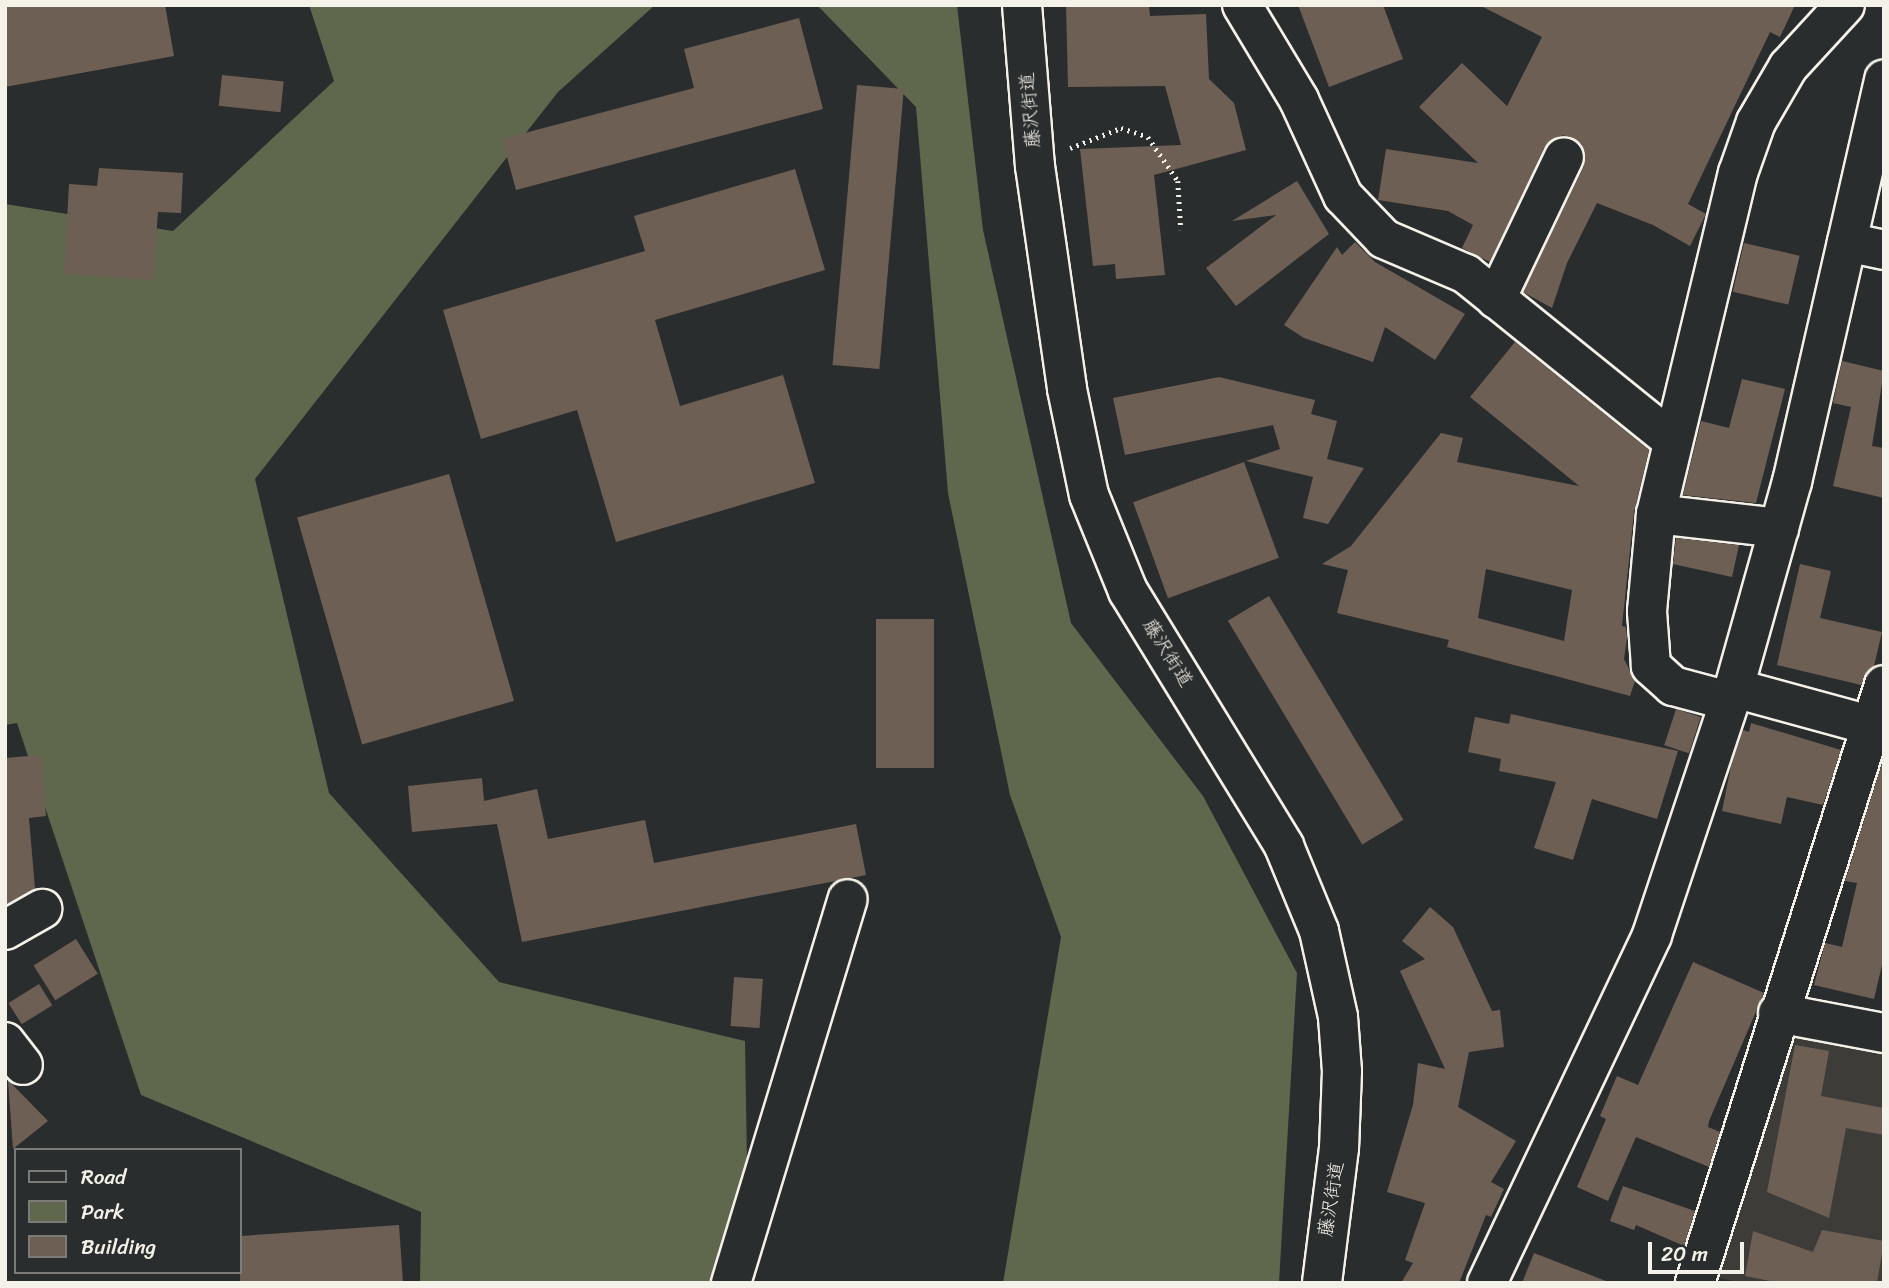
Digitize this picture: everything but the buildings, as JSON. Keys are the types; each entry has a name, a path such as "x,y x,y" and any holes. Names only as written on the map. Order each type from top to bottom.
{"main road":[{"name":"藤沢街道","path":"1022,5 1035,166 1067,389 1089,495 1128,591 1284,846 1319,931 1338,1017 1342,1071 1339,1148 1322,1283"},
{"path":"1242,5 1299,100 1343,196 1384,239 1455,268 1673,441"},
{"path":"1845,5 1788,67 1756,122 1738,173 1656,514 1647,611 1651,666 1673,686 1732,694 1876,727"},
{"path":"1486,1283 1652,935 1732,694 1779,528 1884,79"},
{"path":"1496,299 1564,157"},
{"path":"1847,242 1884,250"},
{"path":"1656,514 1779,528"},
{"path":"1695,1283 1778,1013 1876,727 1884,685"},
{"path":"731,1283 848,899"},
{"path":"5,930 42,909"},
{"path":"1778,1013 1884,1033"}],"path":[{"path":"1035,166 1112,130 1121,128 1148,137 1178,181 1181,230"}],"shaded area":[{"path":"1783,1026 1884,1045 1884,1283 1744,1283 1708,1276"}],"green space":[{"path":"309,5 655,5 558,92 255,479 329,793 499,982 745,1041 749,1283 420,1283 421,1212 141,1095 17,723 5,725 5,204 173,231 334,81"},
{"path":"817,5 957,5 983,230 1071,623 1203,796 1297,973 1279,1283 1003,1283 1061,937 1010,795 948,493 916,107"}]}
